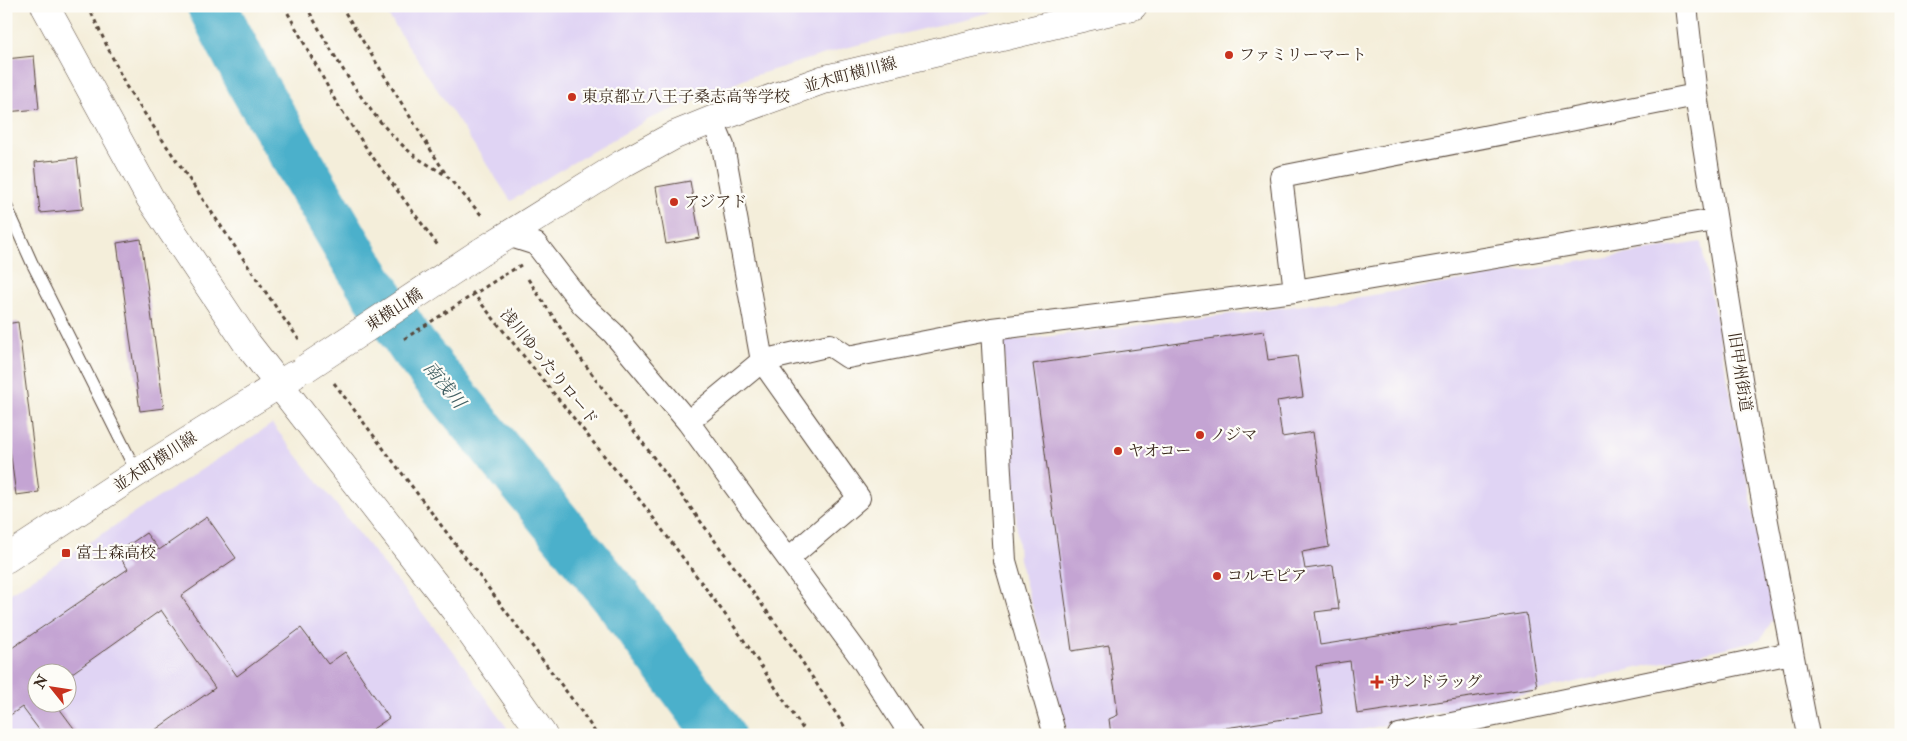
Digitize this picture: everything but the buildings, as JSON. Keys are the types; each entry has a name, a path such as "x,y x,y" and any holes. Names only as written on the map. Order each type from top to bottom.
{"street":[{"path":"45,6 150,198 246,342 454,609 543,735"},
{"name":"並木町横川線","path":"481,252 622,164 675,136 712,120 825,79 1079,13 1133,6"},
{"name":"旧甲州街道","path":"1686,6 1696,95 1748,423 1808,735"},
{"path":"1295,291 1281,177 1696,95"},
{"path":"712,120 723,146 762,361 859,498 789,558"},
{"path":"688,422 762,361 830,344 848,357 992,329 1295,291 1715,220"},
{"path":"508,235 536,244 583,305 613,333 688,422 861,658 911,735"},
{"name":"東横山橋","path":"306,368 481,252"},
{"path":"992,329 1005,561 1055,735"},
{"name":"並木町横川線","path":"6,559 137,473 306,368"},
{"path":"1399,735 1791,653"}],"lane":[{"path":"6,205 32,263 137,473"}],"path":[{"path":"284,6 336,102 368,152 440,248"},
{"path":"306,6 359,93 386,129 412,154 447,176"},
{"path":"341,6 447,176 484,219 508,235"},
{"path":"396,344 524,263"},
{"path":"519,266 581,359 788,640 850,735"},
{"name":"浅川ゆったりロード","path":"467,284 643,504 741,636 807,735"},
{"path":"330,387 338,382"}],"shaded area":[{"name":"東京都立八王子桑志高等学校","path":"382,6 1016,6 845,48 753,76 649,119 555,173 511,201"},
{"path":"1701,242 1774,618 1760,640 1345,734 1067,735 1019,559 1003,342 1336,301"},
{"path":"272,424 459,659 512,735 6,735 6,596"}],"waterway":[{"name":"南浅川","path":"212,6 254,87 363,272 413,347 614,594 720,735"}],"place":[{"name":"ファミリーマート","path":"1229,55"},
{"name":"東京都立八王子桑志高等学校","path":"572,97"},
{"name":"アジアド","path":"674,202"},
{"name":"ノジマ","path":"1200,435"},
{"name":"ヤオコー","path":"1118,451"},
{"name":"富士森高校","path":"66,553"},
{"name":"コルモピア","path":"1217,576"},
{"name":"サンドラッグ","path":"1377,682"}]}
